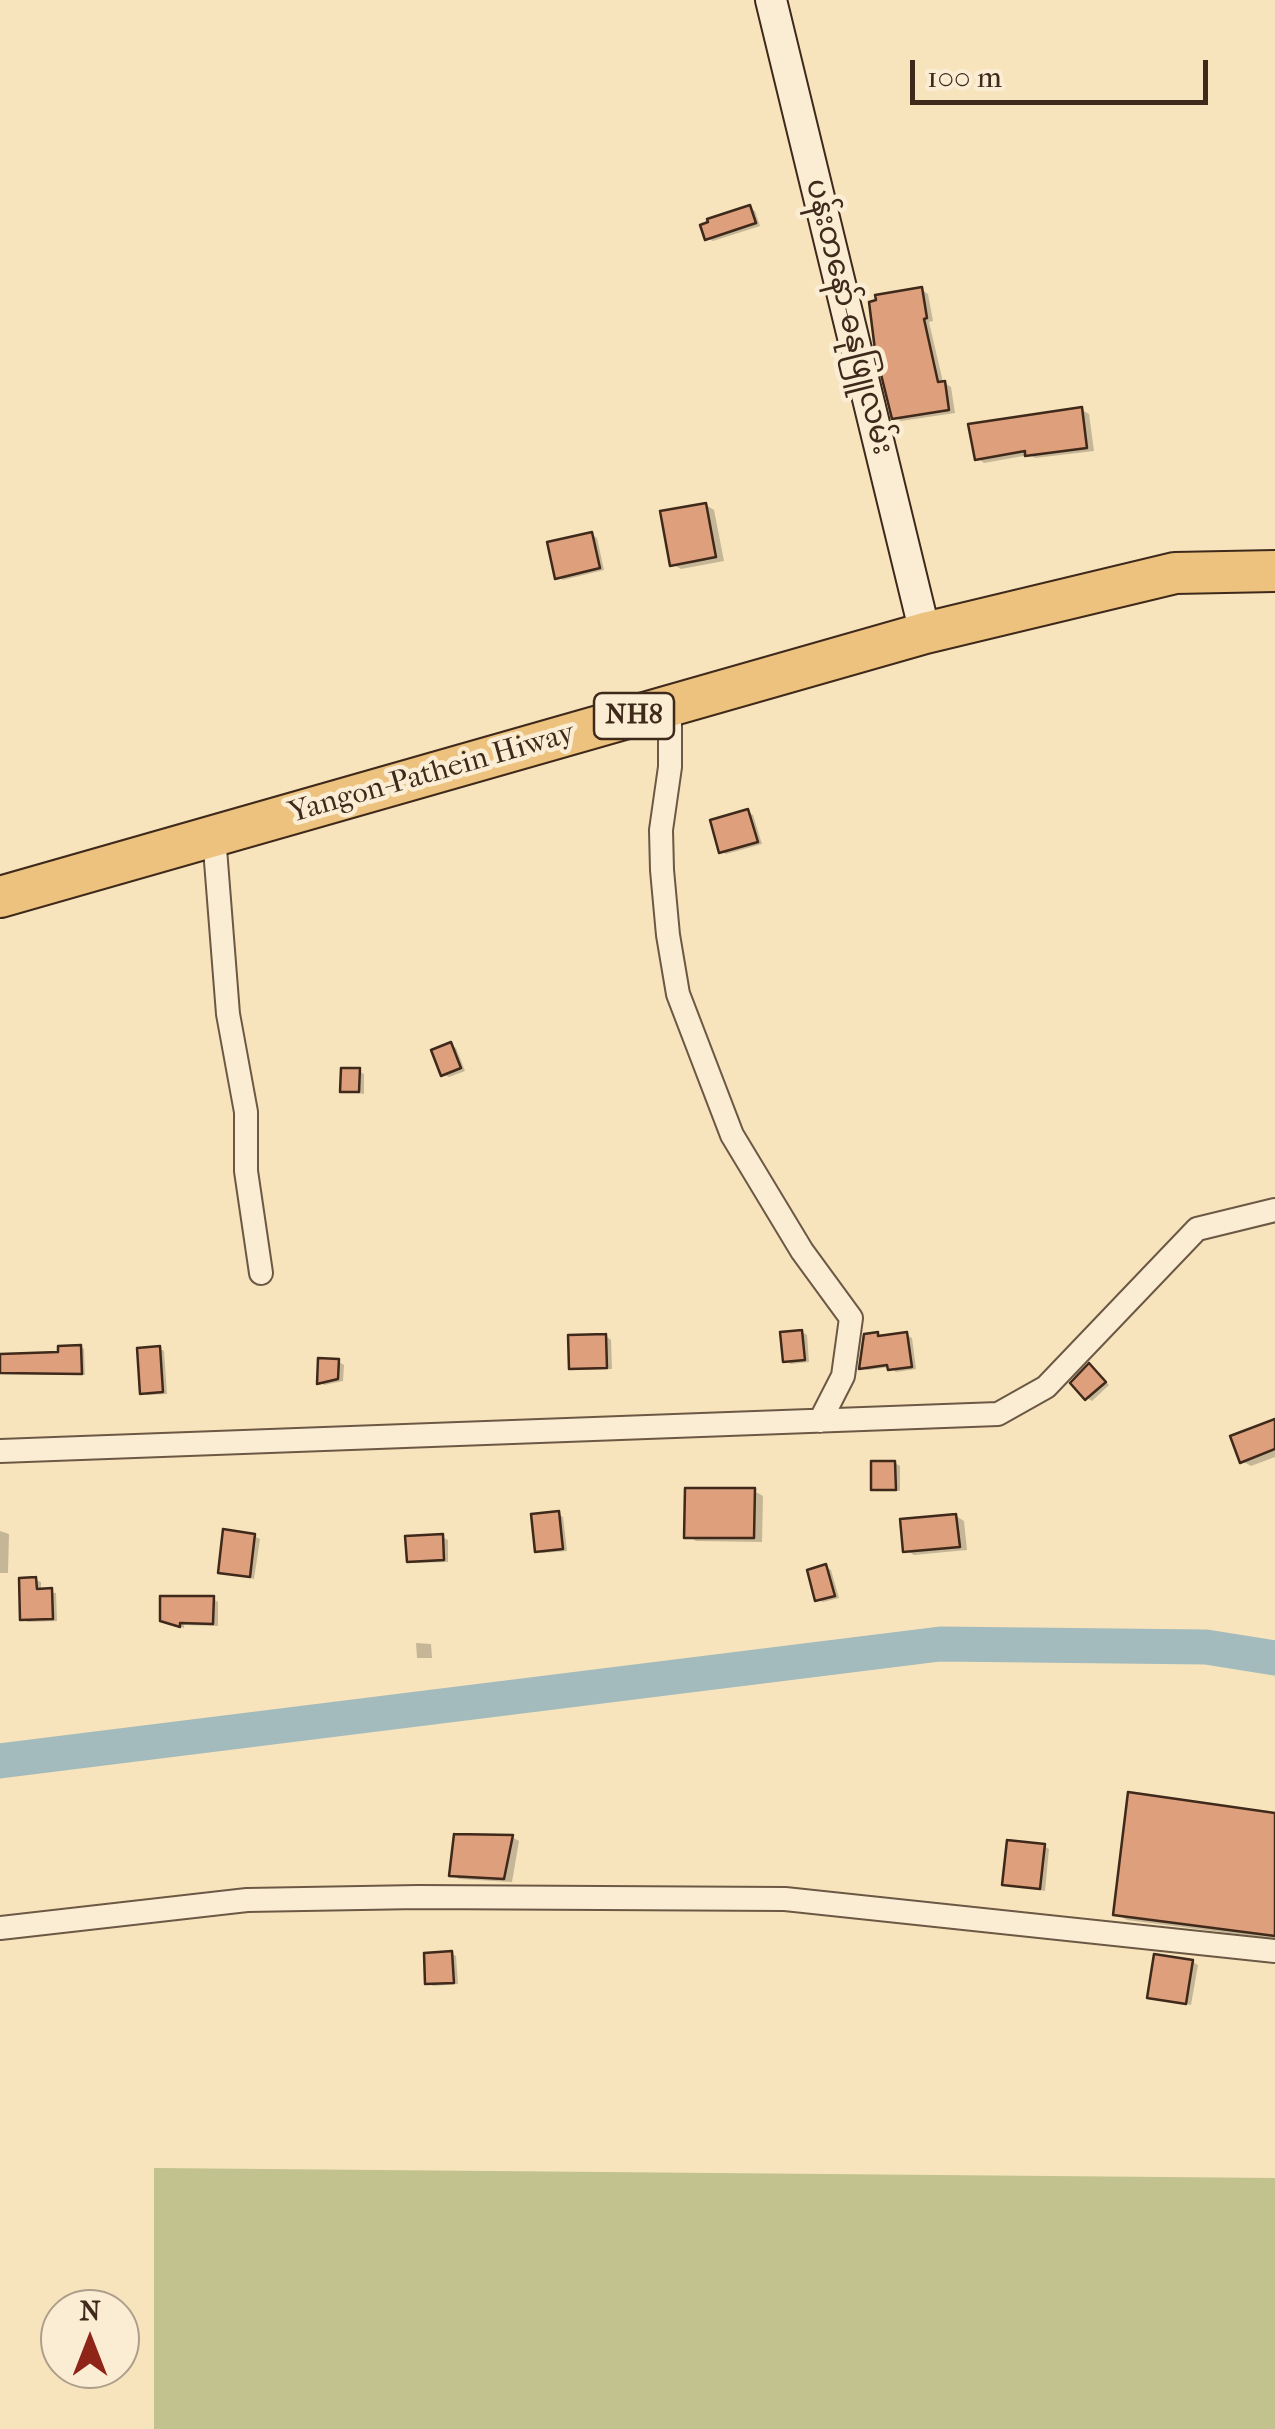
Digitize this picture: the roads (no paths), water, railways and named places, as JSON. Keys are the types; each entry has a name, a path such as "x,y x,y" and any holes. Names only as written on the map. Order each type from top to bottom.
{"highway":[{"name":"Yangon-Pathein Hiway","path":"0,898 924,634 1175,573 1275,571"}],"street":[{"name":"ပန်းတနော်-ဓနုဖြူလမ်း","path":"770,0 924,634"},
{"path":"670,706 670,767 661,830 668,934 678,994 732,1135 766,1194 851,1318 844,1376 820,1420"},
{"path":"214,836 228,1014 246,1112 246,1171 261,1273"},
{"path":"0,1451 998,1414 1046,1386 1196,1229 1275,1210"},
{"path":"0,1928 247,1900 785,1899 1275,1952"}],"waterway":[{"path":"0,1761 940,1644 1206,1647 1275,1658"}]}
